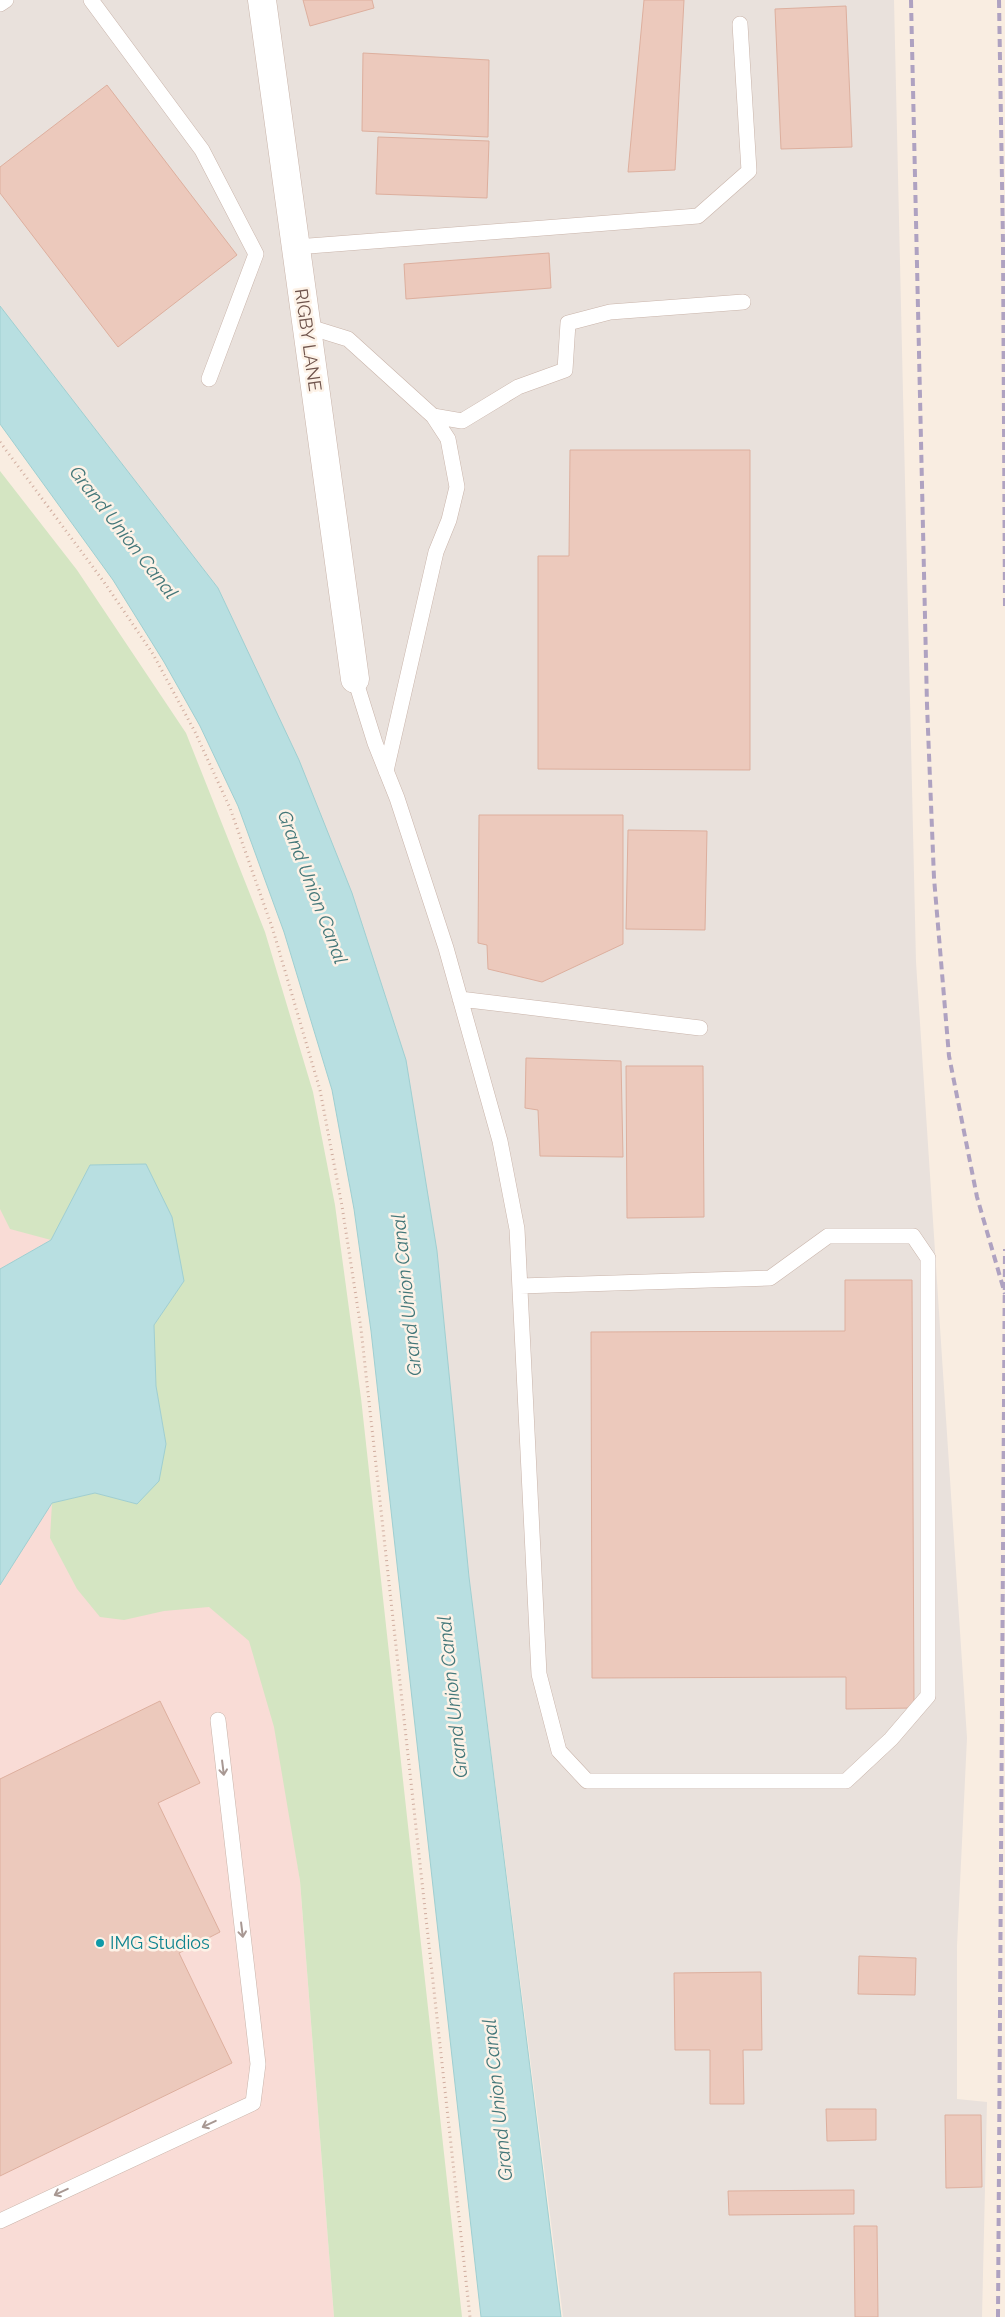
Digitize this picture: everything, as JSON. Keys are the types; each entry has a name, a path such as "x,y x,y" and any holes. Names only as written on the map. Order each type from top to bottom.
{"street":[{"name":"RIGBY LANE","path":"262,0 355,679"}],"lane":[{"path":"0,4 6,0"},
{"path":"91,0 202,150 256,254 209,379"},
{"path":"296,247 698,216 748,171 740,24"},
{"path":"433,416 462,421 518,387 565,370 568,323 610,312 743,302"},
{"path":"306,326 348,339 433,416 448,439 457,487 449,520 436,552 386,771"},
{"path":"355,679 397,798 460,999 500,1141 517,1229 538,1674 559,1751 587,1781 846,1781 891,1739 928,1696 928,1258 913,1236 828,1236 770,1278 520,1286"},
{"path":"460,999 700,1028"},
{"path":"0,2221 253,2103 258,2064 218,1720"}],"path":[{"path":"0,442 98,574 147,646 195,732 236,826 272,930 320,1090 342,1206 361,1330 470,2317"}],"shaded area":[{"path":"0,0 894,0 916,962 967,1738 957,1946 957,2099 987,2102 982,2317 563,2317 469,1577 437,1251 237,628 218,588 0,306"},
{"path":"0,501 122,664 300,1881 334,2317 0,2317"}],"green space":[{"path":"0,471 77,570 186,733 265,932 313,1092 335,1205 361,1398 462,2317 334,2317 300,1881 274,1727 249,1641 209,1607 164,1611 124,1620 100,1617 77,1589 50,1538 52,1503 95,1493 137,1504 166,1444 156,1386 154,1325 184,1281 90,1165 51,1240 10,1229 0,1209"}],"water":[{"name":"Grand Union Canal","path":"0,306 218,588 299,760 352,893 406,1060 437,1251 469,1577 561,2317 481,2317 371,1331 354,1209 332,1090 284,932 238,806 200,726 164,662 113,580 0,424"},
{"path":"146,1164 172,1217 184,1281 154,1325 156,1386 166,1444 159,1481 137,1504 95,1493 52,1503 0,1585 0,1269 51,1240 90,1165"}],"building":[{"path":"303,0 372,0 374,8 310,26"},
{"path":"644,0 684,0 675,170 628,172"},
{"path":"846,6 852,147 781,149 775,9"},
{"path":"363,53 489,60 488,137 362,131"},
{"path":"107,85 237,255 118,347 0,193 0,167"},
{"path":"378,137 489,141 487,198 376,194"},
{"path":"549,253 551,288 406,299 404,264"},
{"path":"570,450 750,450 750,770 538,769 538,556 569,556"},
{"path":"479,815 623,815 623,944 542,982 488,969 487,945 478,943"},
{"path":"628,830 707,831 705,930 626,929"},
{"path":"526,1058 621,1061 623,1157 540,1156 538,1110 525,1108"},
{"path":"626,1066 703,1066 704,1217 627,1218"},
{"path":"845,1280 912,1280 914,1708 846,1709 846,1677 592,1678 591,1332 845,1331"},
{"name":"IMG Studios","path":"160,1701 200,1783 158,1803 220,1932 179,1953 232,2063 0,2176 0,1779"},
{"path":"859,1956 916,1958 915,1995 858,1994"},
{"path":"761,1972 762,2050 743,2050 744,2104 710,2104 710,2050 675,2050 674,1973"},
{"path":"826,2109 876,2109 876,2140 827,2141"},
{"path":"945,2115 981,2115 982,2187 946,2188"},
{"path":"854,2190 854,2214 729,2215 728,2191"},
{"path":"854,2226 877,2226 878,2317 855,2317"}],"railway":[{"path":"911,0 927,705 934,878 949,1056 977,1197 1005,1294"},
{"path":"999,0 1003,242 1005,607"},
{"path":"998,2317 1005,1249"}],"place":[{"name":"IMG Studios","path":"100,1943"}]}
